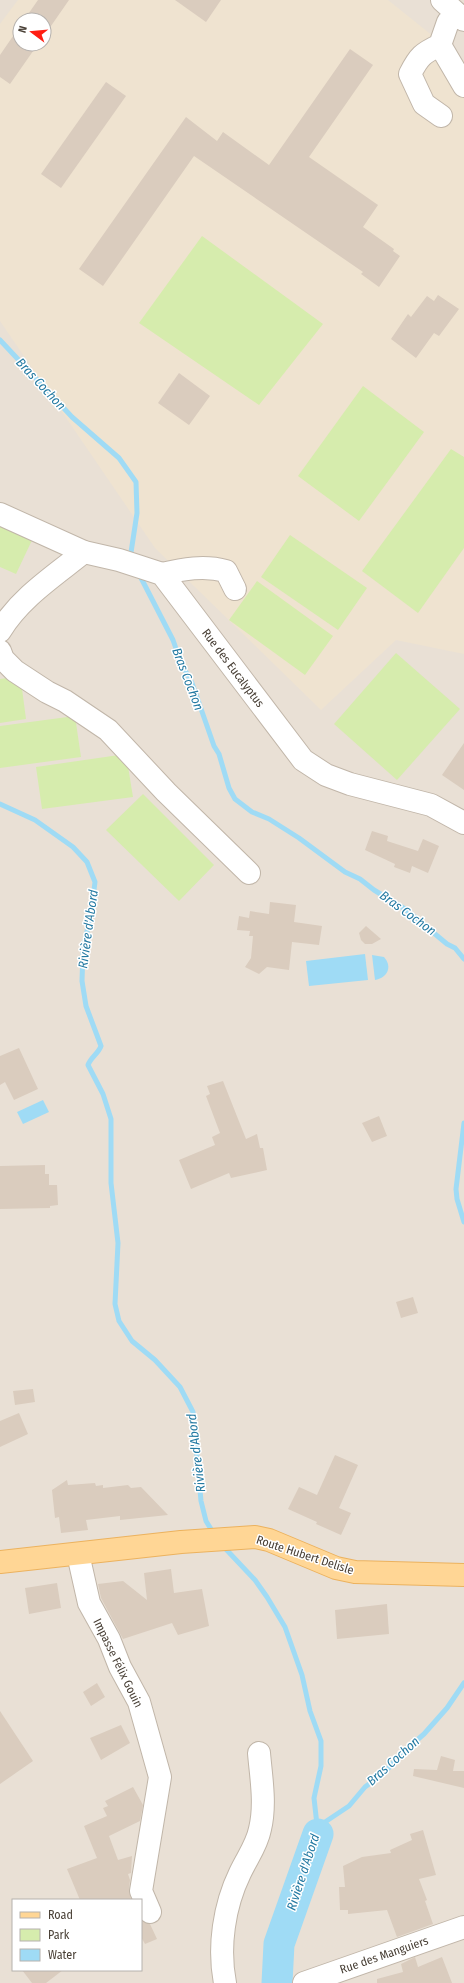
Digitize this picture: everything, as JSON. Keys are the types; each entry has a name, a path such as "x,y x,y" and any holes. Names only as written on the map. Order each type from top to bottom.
{"main road":[{"name":"Route Hubert Delisle","path":"78,1554 181,1542 255,1537 269,1540 336,1568 355,1572 454,1574"},
{"path":"0,1562 78,1554"}],"street":[{"path":"440,116 424,104 410,74 418,58 426,51 440,45 448,22 461,18 442,0"},
{"path":"440,45 464,86"},
{"path":"0,514 84,552 119,560 153,571 190,568 216,568 226,571 235,589"},
{"path":"0,631 10,615 21,604 84,552"},
{"name":"Rue des Eucalyptus","path":"153,571 303,760 326,775 350,784 431,805 464,823"},
{"path":"0,651 3,659 15,671 47,692 65,701 108,730 166,792 249,873"},
{"name":"Impasse Félix Gouin","path":"78,1554 89,1604 109,1639 120,1667 139,1702 160,1777 141,1890 150,1912"},
{"path":"225,1983 222,1970 224,1927 229,1898 240,1873 253,1850 260,1828 263,1804 259,1753"},
{"name":"Rue des Manguiers","path":"304,1983 464,1927"}],"shaded area":[{"path":"0,0 464,0 464,1983 0,1983"},
{"path":"18,0 388,0 464,61 464,654 396,640 321,710 155,548 0,321 0,24"}],"green space":[{"path":"202,236 323,324 259,405 139,323"},
{"path":"363,386 424,432 359,521 298,476"},
{"path":"451,449 464,457 464,548 418,613 362,571"},
{"path":"0,521 34,536 16,574 0,567"},
{"path":"290,535 367,588 338,630 261,577"},
{"path":"257,581 333,636 305,675 229,620"},
{"path":"396,653 460,709 397,780 334,724"},
{"path":"14,677 21,681 26,719 0,723 0,679"},
{"path":"75,716 81,757 0,768 0,726"},
{"path":"126,754 133,797 42,809 36,767"},
{"path":"143,794 214,865 179,901 106,830"}],"water":[{"path":"365,954 368,980 309,986 306,961"},
{"path":"372,955 384,957 388,965 387,972 383,977 375,980"},
{"path":"43,1100 49,1112 23,1124 17,1112"}],"building":[{"path":"38,0 69,0 52,24 52,12 30,12"},
{"path":"175,0 221,0 206,22"},
{"path":"12,38 12,52 32,52 10,84 0,77 0,55"},
{"path":"350,49 373,65 309,157 378,205 363,227 394,249 393,251 400,256 379,287 361,274 363,272 194,156 103,286 79,269 186,117 217,141 223,132 269,165"},
{"path":"106,82 126,96 61,188 41,174"},
{"path":"438,295 459,309 439,336 434,333 416,358 391,339 408,314 411,317 427,296 434,301"},
{"path":"179,373 210,396 189,425 158,403"},
{"path":"464,743 464,790 442,775"},
{"path":"372,831 388,836 387,841 418,851 423,839 439,846 428,873 412,866 410,873 394,867 395,864 365,850"},
{"path":"270,902 296,905 294,922 322,926 319,945 292,942 289,970 267,967 259,974 245,967 251,958 253,936 249,936 250,931 237,930 239,916 249,918 250,911 269,914"},
{"path":"366,926 381,939 372,944 365,944 361,940 359,933"},
{"path":"19,1048 38,1089 14,1100 5,1082 0,1085 0,1056"},
{"path":"223,1081 246,1139 257,1134 260,1148 263,1148 267,1170 231,1178 229,1173 191,1189 179,1160 215,1145 212,1137 220,1133 206,1096 210,1094 207,1086"},
{"path":"379,1116 387,1136 372,1142 362,1123"},
{"path":"45,1165 45,1174 49,1174 49,1185 57,1185 58,1205 50,1206 50,1208 0,1209 0,1166"},
{"path":"413,1297 418,1313 401,1318 396,1302"},
{"path":"33,1389 35,1402 15,1405 13,1391"},
{"path":"19,1413 28,1434 0,1447 0,1421"},
{"path":"335,1455 358,1465 339,1508 351,1513 341,1535 288,1509 299,1487 317,1495"},
{"path":"67,1480 68,1485 95,1483 96,1486 103,1485 103,1488 128,1485 131,1488 141,1487 168,1515 120,1520 120,1516 86,1520 88,1530 61,1533 59,1517 55,1518 52,1490"},
{"path":"171,1569 174,1593 202,1589 209,1626 178,1635 172,1623 123,1639 101,1598 98,1584 123,1581 147,1600 144,1573"},
{"path":"57,1583 61,1608 29,1614 25,1588"},
{"path":"387,1604 389,1634 337,1639 335,1610"},
{"path":"97,1683 105,1697 91,1706 83,1692"},
{"path":"0,1711 33,1761 0,1784"},
{"path":"121,1725 130,1743 101,1760 90,1738"},
{"path":"441,1756 455,1760 453,1771 464,1771 464,1788 413,1776 414,1769 437,1770"},
{"path":"133,1787 143,1805 140,1821 109,1836 118,1860 132,1856 131,1873 128,1874 130,1880 129,1889 131,1899 80,1899 67,1869 97,1858 84,1826 107,1816 103,1808 108,1806 105,1801"},
{"path":"423,1830 436,1875 419,1879 427,1900 425,1901 433,1924 397,1937 387,1910 348,1914 348,1910 340,1910 339,1887 345,1887 343,1866 362,1857 391,1853 390,1850 412,1840 410,1834"},
{"path":"142,1920 150,1924 157,1939 145,1944 142,1939"},
{"path":"415,1957 418,1967 442,1957 452,1983 377,1983 377,1979 403,1972 401,1964"},
{"path":"23,1971 62,1971 46,1983 32,1983"}],"waterway":[{"name":"Bras Cochon","path":"0,340 72,417 119,458 136,482 137,513 130,559"},
{"name":"Bras Cochon","path":"139,574 173,640 181,663 192,683 214,746 219,754 229,788 235,799 252,812 269,819 299,838 345,872 360,879 374,890 405,909 447,944 455,948 464,959"},
{"name":"Rivière d'Abord","path":"0,804 35,820 73,847 87,862 95,882 91,913 83,950 82,981 86,1006 101,1046 88,1065 103,1094 111,1119 111,1183 118,1243 115,1304 119,1321 132,1341 155,1360 180,1387 193,1412 201,1501 206,1521 214,1534"},
{"name":"Bras Cochon","path":"464,1123 456,1189 457,1199 464,1222"},
{"name":"Rivière d'Abord","path":"222,1545 255,1580 267,1597 285,1627 302,1675 310,1711 321,1741 321,1766 314,1798 318,1834"},
{"name":"Bras Cochon","path":"318,1832 322,1824 349,1806 365,1787 385,1772 401,1754 424,1734 447,1708 464,1683"},
{"name":"Rivière d'Abord","path":"277,1983 279,1944 318,1834"}]}
